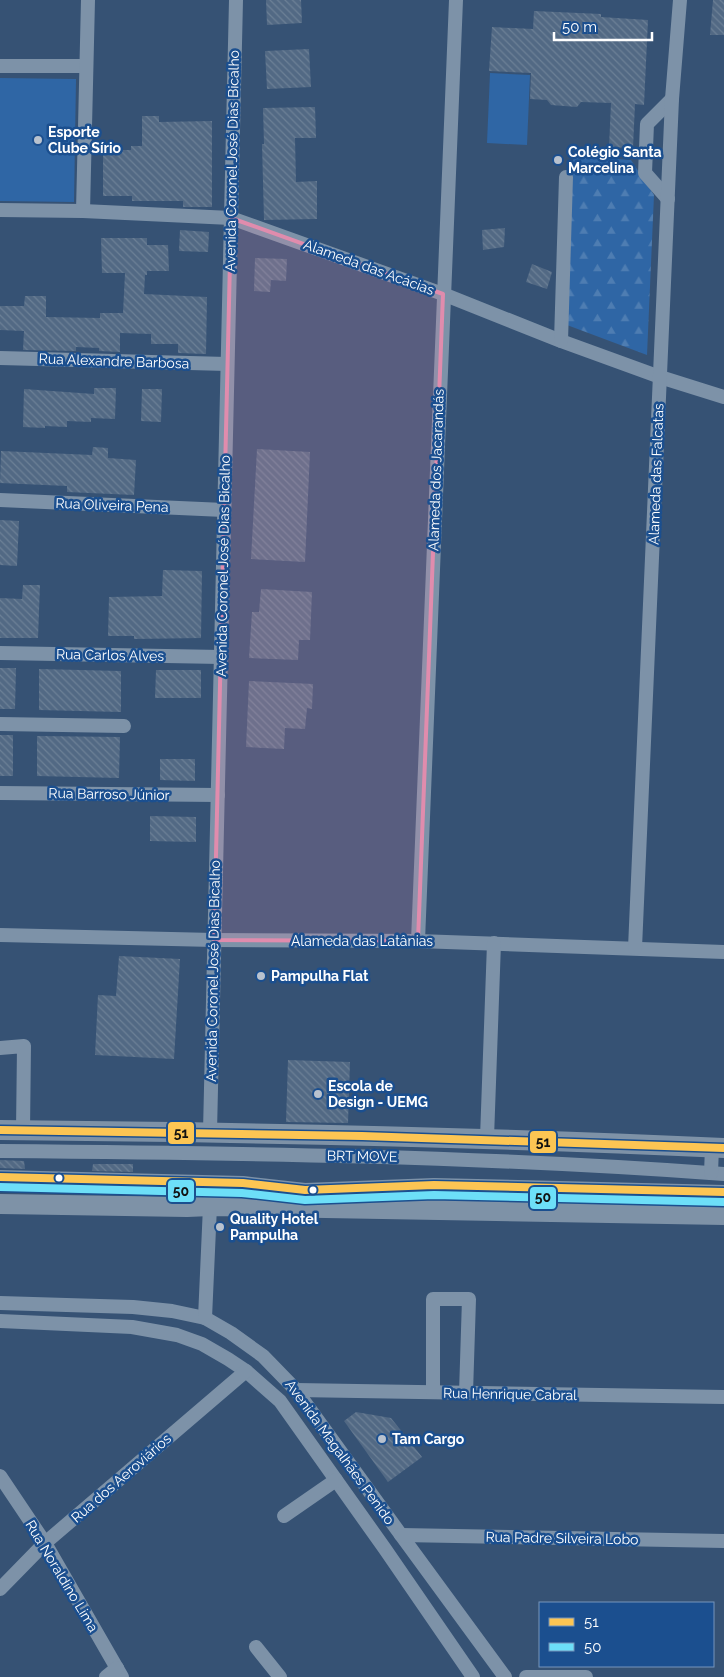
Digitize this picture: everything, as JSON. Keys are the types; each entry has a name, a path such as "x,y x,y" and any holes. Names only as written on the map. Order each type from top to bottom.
{"highway":[{"path":"0,1130 487,1138 718,1148"},
{"path":"0,1204 724,1215"}],"street":[{"path":"83,211 88,0"},
{"name":"Avenida Coronel José Dias Bicalho","path":"210,1132 236,0"},
{"name":"Alameda dos Jacarandás","path":"418,941 456,0"},
{"name":"Alameda das Falcatas","path":"635,948 672,99 680,0"},
{"path":"0,66 86,66"},
{"path":"668,199 645,173 646,144 647,124 672,99"},
{"path":"561,341 566,177"},
{"name":"Alameda das Acácias","path":"0,210 83,211 231,218 443,294 561,341 660,377 724,397"},
{"name":"Rua Alexandre Barbosa","path":"0,358 228,364"},
{"name":"Rua Oliveira Pena","path":"0,500 224,510"},
{"name":"Rua Carlos Alves","path":"0,653 221,657"},
{"path":"0,724 124,726"},
{"name":"Rua Barroso Júnior","path":"0,793 218,795"},
{"name":"Alameda das Latânias","path":"0,935 214,940 418,941 724,952"},
{"path":"487,1138 494,944"},
{"path":"0,1048 24,1046 23,1130"},
{"path":"718,1148 718,1173"},
{"name":"BRT MOVE","path":"0,1151 443,1158 718,1173"},
{"path":"0,1177 243,1183 305,1190 434,1185 724,1192"},
{"path":"205,1318 210,1206"},
{"path":"433,1392 433,1298 469,1299 466,1393"},
{"name":"Avenida Magalhães Penido","path":"0,1303 133,1307 172,1311 205,1318 232,1333 264,1356 296,1390 505,1677"},
{"name":"Avenida Magalhães Penido","path":"0,1322 132,1327 177,1335 202,1344 246,1371 280,1401 473,1677"},
{"name":"Rua dos Aeroviários","path":"0,1589 45,1543 246,1371"},
{"name":"Rua Henrique Cabral","path":"296,1390 724,1398"},
{"name":"Rua Noraldino Lima","path":"0,1476 45,1543 119,1672"},
{"path":"284,1516 336,1480"},
{"name":"Rua Padre Silveira Lobo","path":"400,1535 724,1542"},
{"path":"256,1647 280,1677"},
{"path":"106,1677 119,1672"},
{"path":"526,1677 586,1677"}],"highlighted area":[{"path":"231,218 443,294 418,941 214,940"}],"green space":[{"path":"490,73 530,75 527,145 487,143"},
{"name":"Esporte Clube Sírio","path":"0,78 76,79 74,202 0,201"},
{"path":"573,156 631,160 654,195 647,355 567,325"}],"building":[{"path":"266,0 301,0 302,23 267,25"},
{"path":"713,0 724,0 724,35 710,35"},
{"path":"534,11 601,14 601,17 648,20 644,105 635,104 633,148 609,147 611,103 581,102 577,107 551,105 547,100 530,99 531,73 489,71 492,27 533,29"},
{"path":"309,49 311,87 267,89 265,51"},
{"path":"315,107 316,138 295,138 296,182 317,181 317,219 264,220 263,108"},
{"path":"142,116 159,116 159,122 212,121 212,207 183,207 183,201 132,201 132,196 103,196 103,150 131,150 131,146 142,146"},
{"path":"505,228 504,247 483,250 482,230"},
{"path":"180,230 209,232 208,252 179,251"},
{"path":"101,238 147,238 147,245 168,245 169,271 147,271 144,294 207,297 206,354 178,353 178,344 151,344 151,334 120,333 120,352 99,351 99,348 76,347 76,351 23,350 24,331 0,330 0,306 24,306 25,296 46,296 46,317 100,318 100,313 123,313 125,273 102,273"},
{"path":"255,258 287,259 286,281 271,280 270,292 254,291"},
{"path":"532,264 552,272 547,289 526,282"},
{"path":"94,388 116,388 115,419 91,418 91,422 67,421 67,427 23,427 24,389 94,394"},
{"path":"142,389 162,389 161,422 141,421"},
{"path":"93,447 108,448 108,458 136,460 134,495 67,492 67,486 0,483 1,451 92,455"},
{"path":"257,449 310,452 305,562 251,559"},
{"path":"0,520 19,521 17,566 0,565"},
{"path":"163,570 202,571 201,638 134,639 134,636 108,636 109,597 162,596"},
{"path":"23,585 40,585 38,638 0,638 0,598 22,599"},
{"path":"261,589 312,592 310,640 299,640 298,660 249,658 252,612 259,612"},
{"path":"0,668 16,668 15,709 0,709"},
{"path":"39,669 121,671 121,712 39,710"},
{"path":"156,670 201,670 201,698 155,698"},
{"path":"249,681 313,684 312,709 307,708 305,729 285,728 284,749 246,747"},
{"path":"0,735 13,735 13,776 0,776"},
{"path":"37,736 120,737 119,778 37,776"},
{"path":"160,759 195,759 195,781 160,780"},
{"path":"150,816 196,817 196,842 150,841"},
{"path":"119,956 180,959 174,1059 95,1055 98,995 116,996"},
{"name":"Escola de Design - UEMG","path":"288,1060 350,1062 348,1123 286,1122"},
{"path":"0,1160 24,1161 25,1169 0,1168"},
{"path":"93,1164 133,1164 133,1172 92,1171"},
{"name":"Tam Cargo","path":"356,1412 391,1418 422,1457 388,1482 344,1421"}],"transit line":[{"name":"51","path":"0,1130 362,1136 724,1148"},
{"name":"51","path":"0,1177 243,1183 305,1190 434,1185 724,1192"},
{"name":"50","path":"0,1187 242,1193 305,1200 434,1195 724,1202"}],"place":[{"name":"Esporte Clube Sírio","path":"38,140"},
{"name":"Colégio Santa Marcelina","path":"558,160"},
{"name":"Pampulha Flat","path":"261,976"},
{"name":"Escola de Design - UEMG","path":"318,1094"},
{"name":"Quality Hotel Pampulha","path":"220,1227"},
{"name":"Tam Cargo","path":"382,1439"}]}
